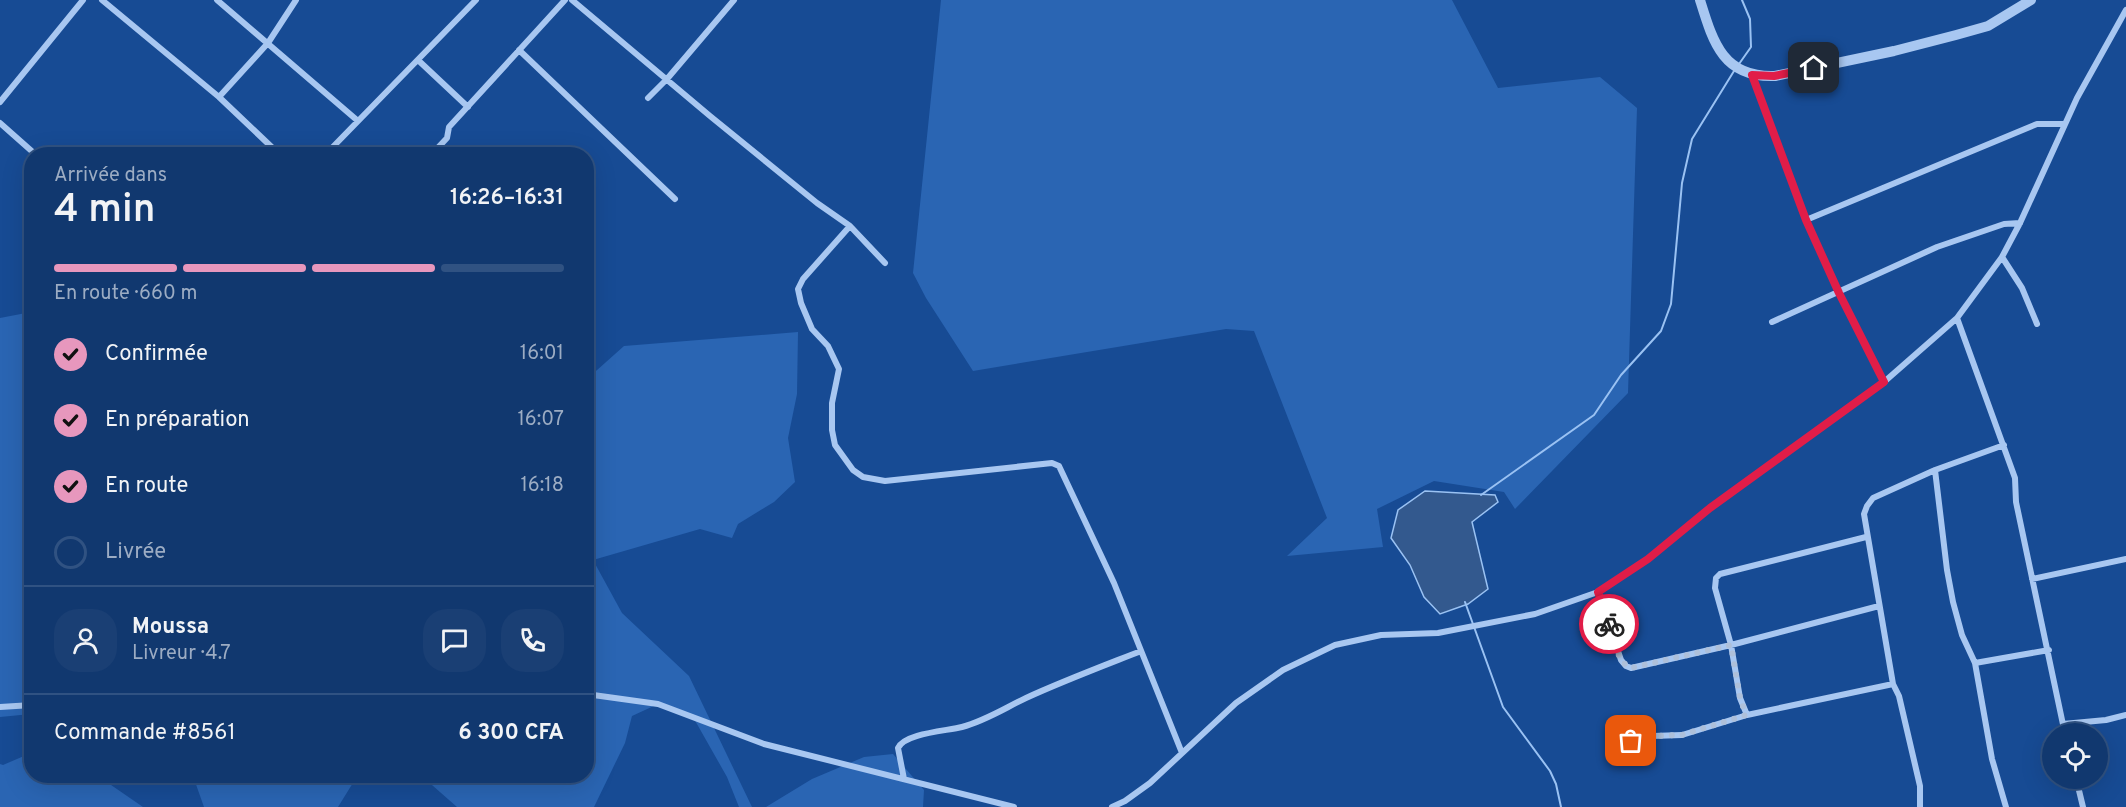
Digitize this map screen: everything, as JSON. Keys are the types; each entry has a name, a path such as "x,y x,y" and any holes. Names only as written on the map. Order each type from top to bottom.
{"street":[{"path":"0,102 83,0"},
{"path":"102,0 219,97 272,147"},
{"path":"217,0 358,121"},
{"path":"219,97 268,43 296,0"},
{"path":"333,147 476,0"},
{"path":"439,147 447,138 449,126 565,0"},
{"path":"572,0 808,196 850,226 885,263"},
{"path":"648,98 734,0"},
{"path":"1700,0 1712,35 1722,55 1736,68 1752,75 1774,76 1894,51 1988,26 2031,0"},
{"path":"1112,807 1125,801 1150,783 1236,704 1283,670 1335,645 1382,635 1438,633 1535,614 1598,592 1648,559 1710,508 1884,382 1957,318 2002,257 2065,124 2105,45 2126,10"},
{"path":"519,50 675,199"},
{"path":"419,61 468,107"},
{"path":"1752,75 1806,220 1839,293 1884,382"},
{"path":"0,123 27,147"},
{"path":"1806,220 2037,124 2065,124"},
{"path":"1772,322 1937,247 2004,224 2020,223"},
{"path":"850,226 803,279 798,293 812,330 828,346 839,369 832,403 832,430 836,445 844,459 863,477 885,481 991,468 1056,464 1114,583 1182,753"},
{"path":"2002,257 2022,288 2037,324"},
{"path":"1957,318 2015,478 2016,502 2063,723"},
{"path":"1920,807 1920,786 1899,696 1893,684 1866,537 1864,514 1866,506 1873,498 1935,470 2004,445"},
{"path":"1935,470 1953,602 1962,634 1976,663 1994,767 2006,807"},
{"path":"1746,715 1740,698 1731,645 1715,588 1716,578 1720,574 1866,537"},
{"path":"2032,579 2126,559"},
{"path":"1598,592 1622,660 1626,666 1631,668 1731,645 1879,606"},
{"path":"1976,663 2049,650"},
{"path":"904,779 898,748 903,742 935,731 978,722 1027,697 1141,651"},
{"path":"1610,746 1652,736 1682,735 1746,715 1893,684"},
{"path":"594,695 657,704 764,744 1014,807"},
{"path":"0,707 24,706"},
{"path":"2074,723 2106,720 2126,715"},
{"path":"2079,789 2083,807"}],"shaded area":[{"path":"941,0 1452,0 1498,88 1600,77 1637,108 1628,393 1515,509 1504,492 1434,481 1377,509 1383,547 1287,556 1327,518 1254,331 1226,329 973,371 926,298 913,273"},
{"path":"24,313 24,715 0,717 0,318"},
{"path":"798,332 797,394 788,438 795,482 774,502 738,524 732,538 700,529 594,560 594,373 624,346"},
{"path":"1425,491 1495,495 1498,502 1472,522 1488,589 1468,604 1440,614 1424,597 1410,565 1391,538 1398,510"},
{"path":"594,562 622,613 689,676 752,807 739,807 727,777 693,717 658,704 632,716 625,743 594,807 457,807 430,783 594,783"},
{"path":"893,754 924,790 923,807 766,807 812,779 864,757"},
{"path":"24,756 24,783 108,783 143,807 0,807 0,764 3,765"},
{"path":"195,783 353,783 338,807 204,807"}],"waterway":[{"path":"1739,64 1751,47 1750,19 1742,0"},
{"path":"1481,495 1594,415 1621,375 1661,331 1671,304 1682,183 1692,139 1734,71"},
{"path":"1465,602 1503,707 1550,771 1556,784 1561,807"}],"way so far":[{"path":"1609,624 1622,660 1626,666 1631,668 1731,645 1740,698 1746,715 1682,735 1652,736 1631,741"}],"route":[{"path":"1609,624 1598,592 1648,559 1710,508 1884,382 1839,293 1806,220 1752,75 1774,76 1814,68"}]}
